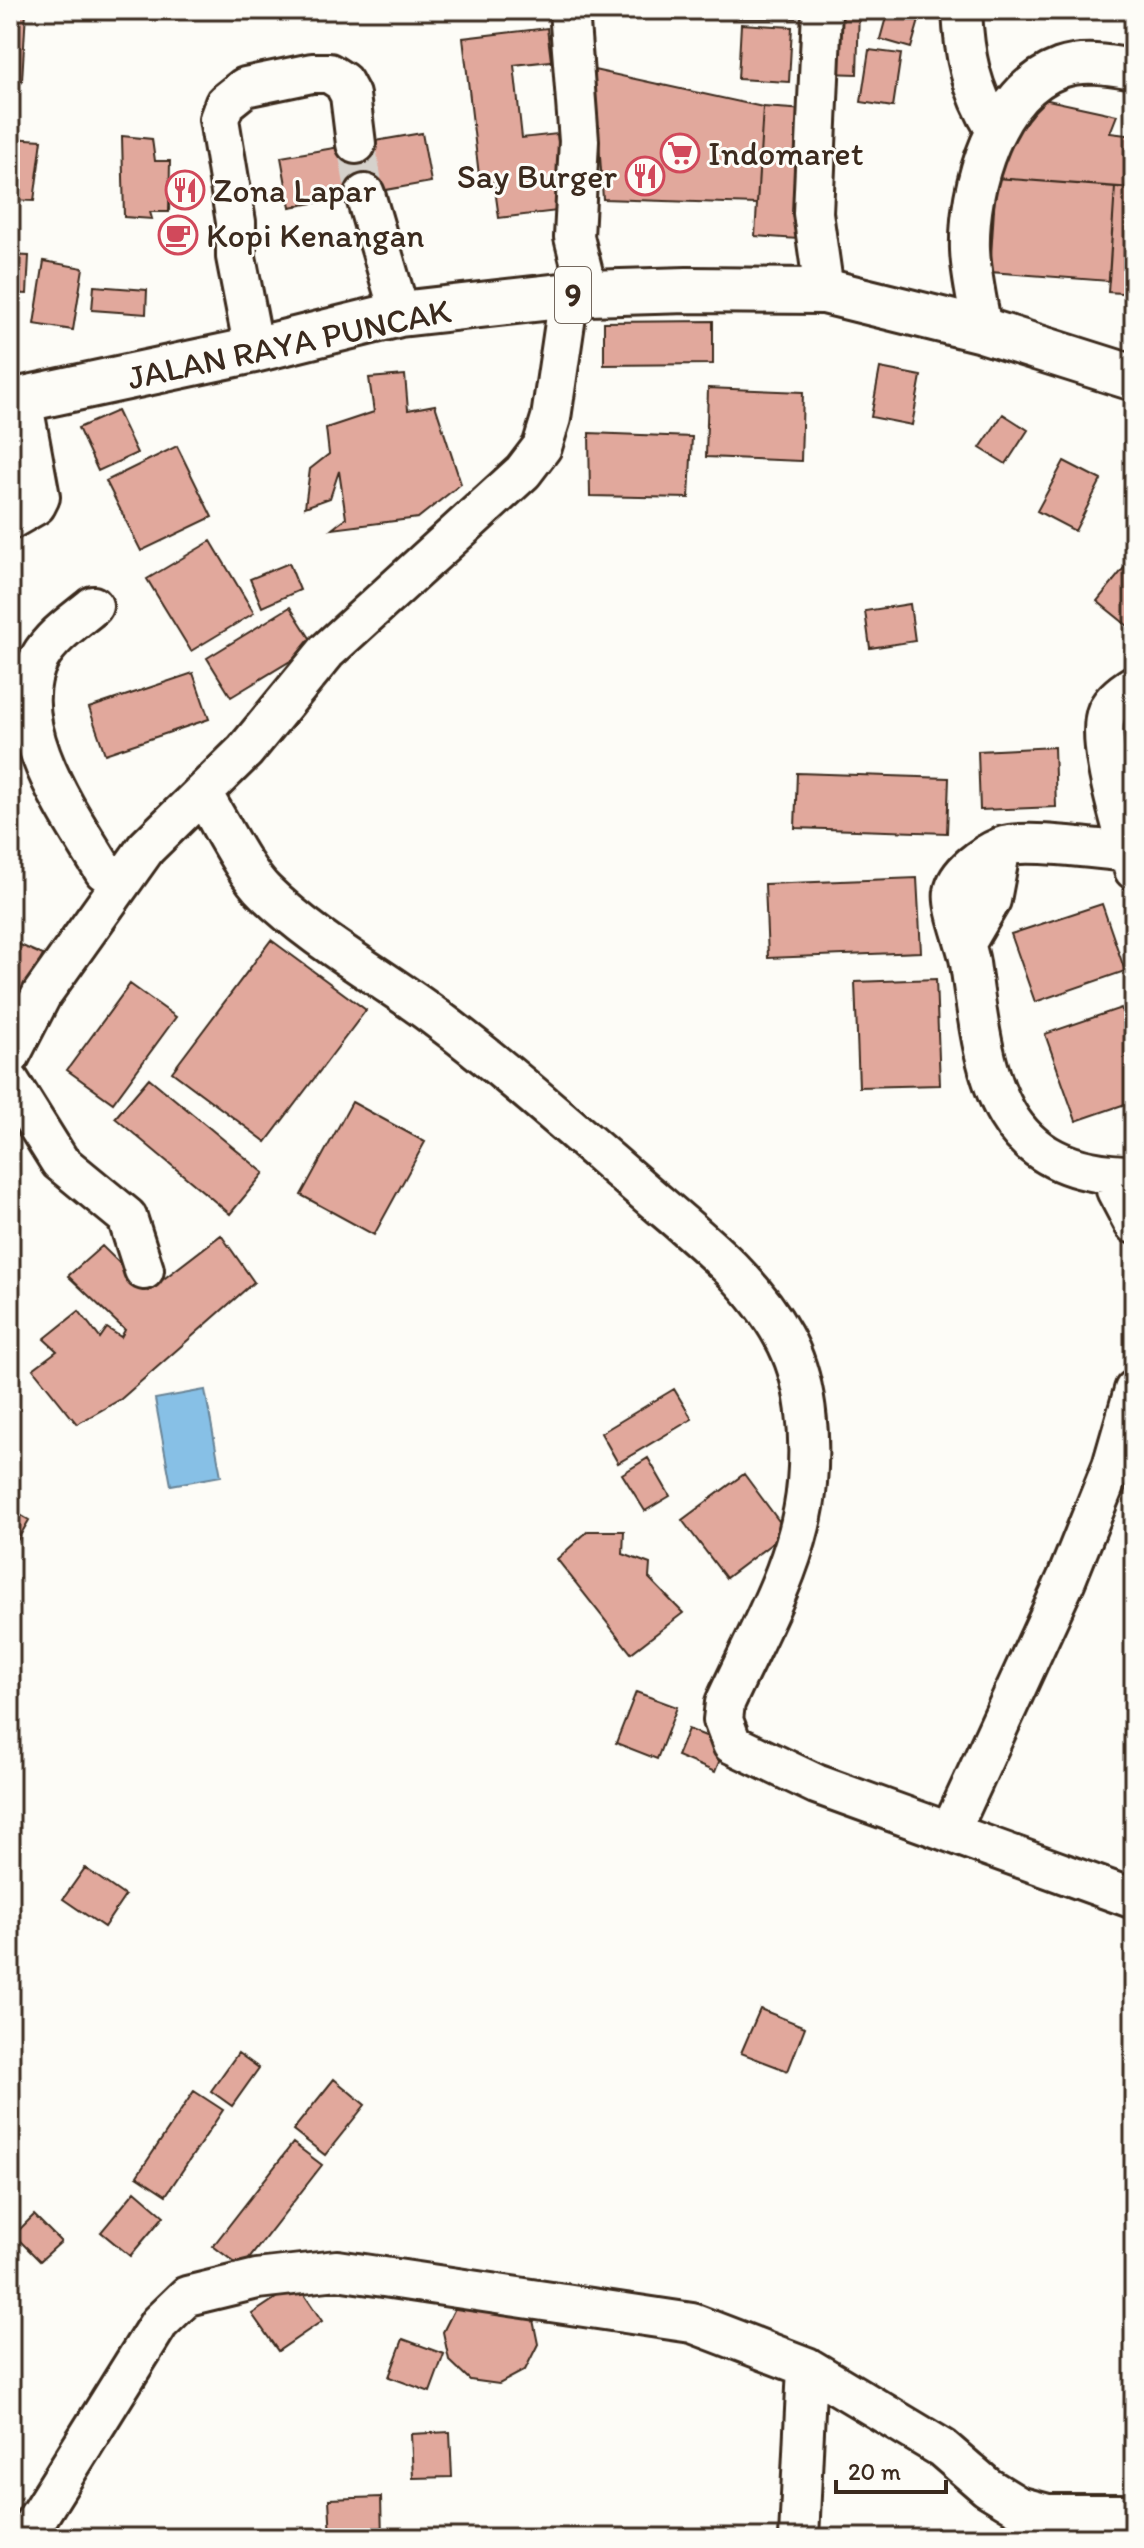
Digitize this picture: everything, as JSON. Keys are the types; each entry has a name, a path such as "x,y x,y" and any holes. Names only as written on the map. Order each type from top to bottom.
{"highway":[{"name":"JALAN RAYA PUNCAK","path":"16,401 254,350 400,314 588,293 824,291 982,330 1134,378"}],"street":[{"path":"10,1056 42,994 146,848 245,751 327,651 534,459 542,447 551,418 567,309 588,293 574,237 579,141 569,10"},
{"path":"822,10 813,213 824,291"},
{"path":"962,10 968,72 977,101 995,129"},
{"path":"982,330 970,250 984,160 995,129 1008,108 1037,80 1061,68 1084,63 1134,69"},
{"path":"254,350 236,257 236,222 219,119 225,103 245,87 312,73 329,73 343,82 350,95 356,144"},
{"path":"365,194 400,314"},
{"path":"10,520 36,505 40,497 16,401"},
{"path":"93,606 59,635 41,657 32,680 34,734 45,766 70,816 104,871 125,876"},
{"path":"1134,685 1117,697 1107,712 1105,724 1108,765 1132,861 1027,845 1001,847 969,869 953,896 967,941 983,1056 996,1096 1024,1136 1055,1161 1125,1175 1116,1190 1134,1224"},
{"path":"203,795 263,891 432,1015 552,1111 714,1252 742,1280 784,1336 803,1394 809,1455 807,1487 790,1558 725,1703 725,1731 732,1744 816,1784 1134,1899"},
{"path":"10,1082 60,1162 127,1217 144,1270"},
{"path":"950,1832 1066,1580 1112,1466 1134,1390"},
{"path":"23,2522 159,2323 187,2296 257,2279 337,2270 677,2321 807,2367 942,2448 987,2487 1018,2506 1048,2514 1134,2514"},
{"path":"799,2538 807,2367"}],"water":[{"path":"205,1390 221,1476 171,1485 155,1399"}],"building":[{"path":"10,10 26,11 22,81 10,80"},
{"path":"735,10 796,10 796,18 735,18"},
{"path":"829,10 859,10 857,74 827,73"},
{"path":"888,10 922,10 911,48 880,39"},
{"path":"1022,10 1073,10 1073,16"},
{"path":"741,24 792,27 789,82 738,79"},
{"path":"547,28 551,61 514,65 522,138 557,134 566,210 499,218 494,182 480,184 463,38"},
{"path":"869,50 901,54 893,107 861,102"},
{"name":"Indomaret","path":"594,70 763,107 757,204 603,199"},
{"path":"1034,97 1117,115 1110,133 1134,136 1134,188 996,178"},
{"path":"763,107 806,110 798,239 755,236"},
{"path":"422,133 431,182 290,207 281,157"},
{"path":"122,136 152,139 155,161 170,161 169,212 150,212 152,219 124,217"},
{"path":"10,138 42,140 34,201 10,200"},
{"path":"996,178 1115,187 1109,281 990,272"},
{"path":"1115,187 1134,188 1134,294 1108,292"},
{"path":"10,255 29,256 27,294 10,293"},
{"path":"44,261 83,268 73,330 34,324"},
{"path":"94,286 147,290 146,314 92,310"},
{"path":"713,321 713,364 604,365 604,322"},
{"path":"880,368 921,376 912,425 871,417"},
{"path":"405,375 408,410 435,405 461,484 418,518 332,529 346,518 339,471 330,498 305,507 310,469 329,454 326,428 374,412 369,378"},
{"path":"708,388 803,392 801,461 706,457"},
{"path":"117,411 137,453 98,471 78,428"},
{"path":"1003,414 1028,430 1006,464 980,448"},
{"path":"589,433 692,437 689,498 590,496"},
{"path":"177,446 212,517 141,551 106,481"},
{"path":"1064,461 1101,480 1075,531 1037,511"},
{"path":"211,541 254,613 191,651 147,579"},
{"path":"1134,559 1134,631 1097,601"},
{"path":"289,563 300,590 262,607 250,579"},
{"path":"910,604 915,641 870,648 865,611"},
{"path":"290,607 315,646 231,697 207,658"},
{"path":"193,673 209,719 105,754 89,708"},
{"path":"1131,700 1134,701 1134,742 1129,742"},
{"path":"1054,747 1056,807 980,810 978,751"},
{"path":"797,773 949,778 947,833 795,828"},
{"path":"917,878 921,952 768,958 765,884"},
{"path":"1102,904 1125,971 1035,1002 1011,934"},
{"path":"271,940 366,1010 266,1142 172,1072"},
{"path":"11,941 43,955 12,1024 10,1023"},
{"path":"936,979 940,1085 859,1087 855,982"},
{"path":"130,984 176,1017 113,1103 67,1070"},
{"path":"1121,1008 1134,1046 1134,1101 1076,1121 1045,1034"},
{"path":"149,1078 264,1173 230,1214 115,1118"},
{"path":"352,1102 425,1142 374,1235 301,1195"},
{"path":"221,1235 254,1282 121,1399 77,1424 33,1369 57,1351 44,1339 79,1311 100,1338 107,1328 121,1337 125,1330 68,1276 102,1246 148,1291"},
{"path":"674,1389 692,1419 618,1463 601,1433"},
{"path":"648,1458 670,1496 645,1511 622,1474"},
{"path":"744,1474 787,1532 726,1578 682,1520"},
{"path":"10,1509 29,1520 10,1553"},
{"path":"588,1531 624,1531 623,1554 650,1564 649,1578 683,1613 631,1653 557,1559"},
{"path":"636,1692 677,1707 657,1759 616,1743"},
{"path":"688,1729 726,1744 715,1772 677,1756"},
{"path":"85,1868 125,1896 104,1927 63,1899"},
{"path":"760,2009 805,2027 788,2071 741,2053"},
{"path":"238,2053 259,2068 232,2106 211,2091"},
{"path":"334,2079 365,2105 325,2155 293,2130"},
{"path":"194,2091 223,2110 166,2195 137,2176"},
{"path":"293,2143 322,2165 242,2268 213,2246"},
{"path":"135,2191 164,2216 130,2256 101,2232"},
{"path":"34,2215 61,2242 40,2261 14,2235"},
{"path":"297,2284 322,2321 278,2351 252,2314"},
{"path":"456,2306 532,2315 538,2344 525,2370 499,2384 470,2380 449,2360 443,2332"},
{"path":"403,2339 444,2354 430,2392 389,2377"},
{"path":"450,2432 452,2477 413,2478 411,2434"},
{"path":"381,2497 382,2538 331,2538 329,2499"}],"tunnel":[{"path":"356,144 365,194"}],"place":[{"name":"Indomaret","path":"680,153"},
{"name":"Say Burger","path":"645,176"},
{"name":"Zona Lapar","path":"185,190"},
{"name":"Kopi Kenangan","path":"178,235"}]}
